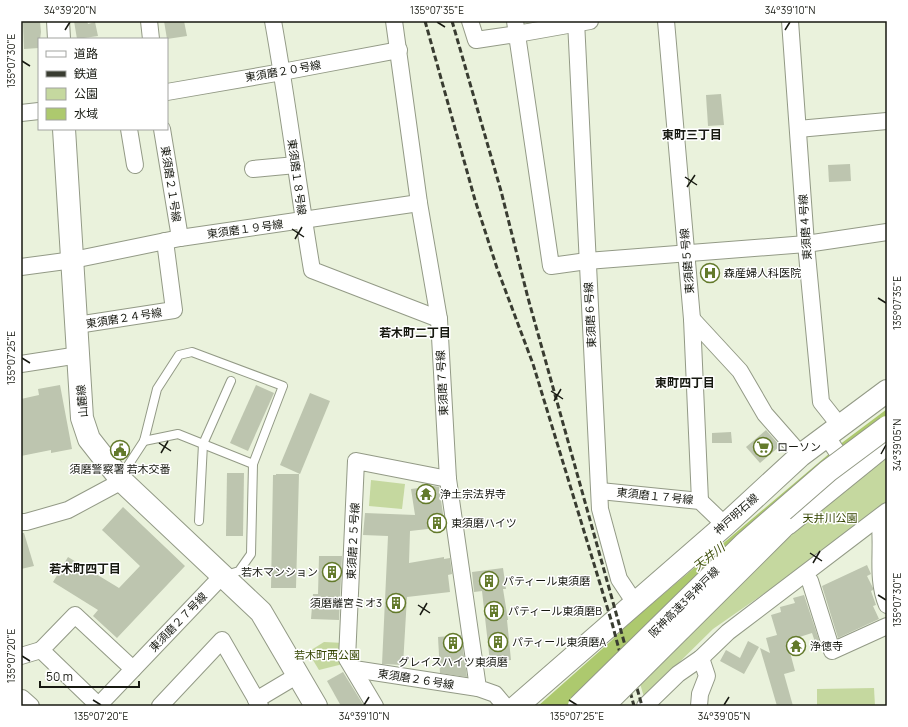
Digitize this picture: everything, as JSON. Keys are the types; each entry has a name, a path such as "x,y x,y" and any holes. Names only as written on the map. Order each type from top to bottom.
{"main road":[{"path":"58,21 59,38"},
{"name":"山麓線","path":"64,130 82,418 89,439 122,481 261,612 316,706"},
{"name":"神戸明石線","path":"517,706 725,524 801,455 835,434 887,391"},
{"name":"阪神高速3号神戸線","path":"578,706 613,673 699,586 744,544 828,471 887,427"},
{"name":"阪神高速3号神戸線","path":"603,706 787,524 887,443"},
{"path":"623,706 697,632 787,524"},
{"path":"570,706 613,673"}],"street":[{"path":"150,21 151,38"},
{"name":"東須磨１８号線","path":"273,21 312,270 439,319"},
{"name":"東須磨７号線","path":"394,21 418,203 439,319 448,479 478,688"},
{"path":"470,21 476,40 516,27 581,22"},
{"name":"東須磨５号線","path":"666,21 692,319 700,501"},
{"name":"東須磨４号線","path":"790,21 806,244 821,402 850,469"},
{"name":"東須磨６号線","path":"581,22 587,261 600,510 619,579 635,603"},
{"path":"516,27 551,266 587,261 806,244 887,232"},
{"name":"東須磨２０号線","path":"168,92 399,50"},
{"path":"21,113 38,110"},
{"path":"798,129 887,121"},
{"path":"129,130 135,166"},
{"name":"東須磨２１号線","path":"162,130 172,240"},
{"path":"253,169 296,165"},
{"name":"東須磨１９号線","path":"21,267 73,260 172,240 418,203"},
{"name":"東須磨２４号線","path":"77,325 174,310 172,240"},
{"path":"692,319 740,371 765,414 801,455"},
{"path":"21,364 79,355"},
{"name":"東須磨２５号線","path":"375,706 347,659 356,461 448,479"},
{"path":"23,520 68,510 122,481"},
{"name":"東須磨１７号線","path":"600,491 700,501 725,524"},
{"path":"645,706 678,674 701,658 728,632 883,514"},
{"path":"883,514 881,528 880,578 887,605"},
{"path":"804,575 810,581 832,651 887,626"},
{"name":"東須磨２７号線","path":"41,650 98,706 222,576"},
{"path":"21,656 41,650 75,615 133,669"},
{"path":"164,705 222,640 258,703 298,675"},
{"path":"699,706 700,694 707,676 701,658"},
{"name":"東須磨２６号線","path":"354,669 478,688"},
{"path":"478,688 495,694 505,706"},
{"path":"21,698 31,706"}],"lane":[{"path":"122,481 127,467 144,441 157,389 179,355 192,352 283,386 252,464 251,554 239,571 222,576"},
{"path":"199,521 203,444 231,380"},
{"path":"144,441 178,434 252,464"}],"green space":[{"name":"天井川公園","path":"887,440 887,502 798,570 713,629 644,697 631,653"},
{"path":"371,480 405,484 402,509 369,506"},
{"name":"若木町西公園","path":"324,642 344,643 343,664 319,670 308,652"},
{"path":"874,688 875,706 817,706 817,689"}],"water":[{"name":"天井川","path":"887,409 887,438 571,706 538,706 628,624 843,442"}],"building":[{"path":"23,21 40,21 41,32 40,38 38,38 38,48 24,49"},
{"path":"74,21 87,21 88,24 95,22 98,36 77,38"},
{"path":"164,21 184,21 187,36 167,38"},
{"path":"721,94 724,125 708,126 706,95"},
{"path":"850,164 851,181 829,182 828,165"},
{"path":"60,385 72,449 51,453 51,450 21,456 21,399 39,395 38,389"},
{"path":"256,385 274,393 248,451 230,443"},
{"path":"310,393 330,401 300,474 280,465"},
{"name":"ローソン","path":"766,430 780,446 760,463 746,447"},
{"path":"731,432 732,443 712,443 712,433"},
{"path":"227,473 244,473 243,536 226,536"},
{"path":"299,474 296,588 271,588 273,475"},
{"path":"434,486 439,487 445,527 410,531 409,563 444,557 444,559 450,558 452,574 448,575 450,592 407,597 403,665 382,664 388,536 363,535 365,513 415,515 411,489"},
{"path":"123,507 185,566 117,638 93,616 98,610 53,582 68,557 119,588 140,566 102,530"},
{"path":"21,533 24,533 34,566 21,569"},
{"path":"319,556 342,556 339,620 311,619 313,594 318,594"},
{"path":"867,565 871,574 867,576 873,588 871,591 876,605 873,606 879,619 838,638 822,586"},
{"path":"503,568 506,589 503,589 508,620 511,660 490,662 482,591 474,592 472,572"},
{"path":"804,595 822,649 818,651 812,633 787,641 795,671 784,674 793,706 777,706 760,648 770,653 766,638 777,635 771,615 781,612 780,607 795,603 793,598"},
{"path":"461,635 467,677 440,673 438,637"},
{"path":"748,641 759,647 744,674 720,661 726,650 740,658"},
{"path":"343,672 364,706 341,706 327,681"}],"railway":[{"path":"425,21 475,200 497,268 533,364 612,623 634,706"},
{"path":"452,21 501,191 528,298 642,706"}],"place":[{"name":"森産婦人科医院","path":"710,273"},
{"name":"ローソン","path":"763,447"},
{"name":"須磨警察署 若木交番","path":"120,450"},
{"name":"浄土宗法界寺","path":"426,494"},
{"name":"東須磨ハイツ","path":"437,523"},
{"name":"若木マンション","path":"332,572"},
{"name":"パティール東須磨","path":"489,581"},
{"name":"須磨離宮ミオ3","path":"396,603"},
{"name":"パティール東須磨B","path":"494,611"},
{"name":"パティール東須磨A","path":"498,642"},
{"name":"グレイスハイツ東須磨","path":"453,643"},
{"name":"浄徳寺","path":"796,646"}],"district":[{"name":"東町三丁目","path":"692,135"},
{"name":"若木町二丁目","path":"415,333"},
{"name":"東町四丁目","path":"685,383"},
{"name":"若木町四丁目","path":"85,569"}]}
